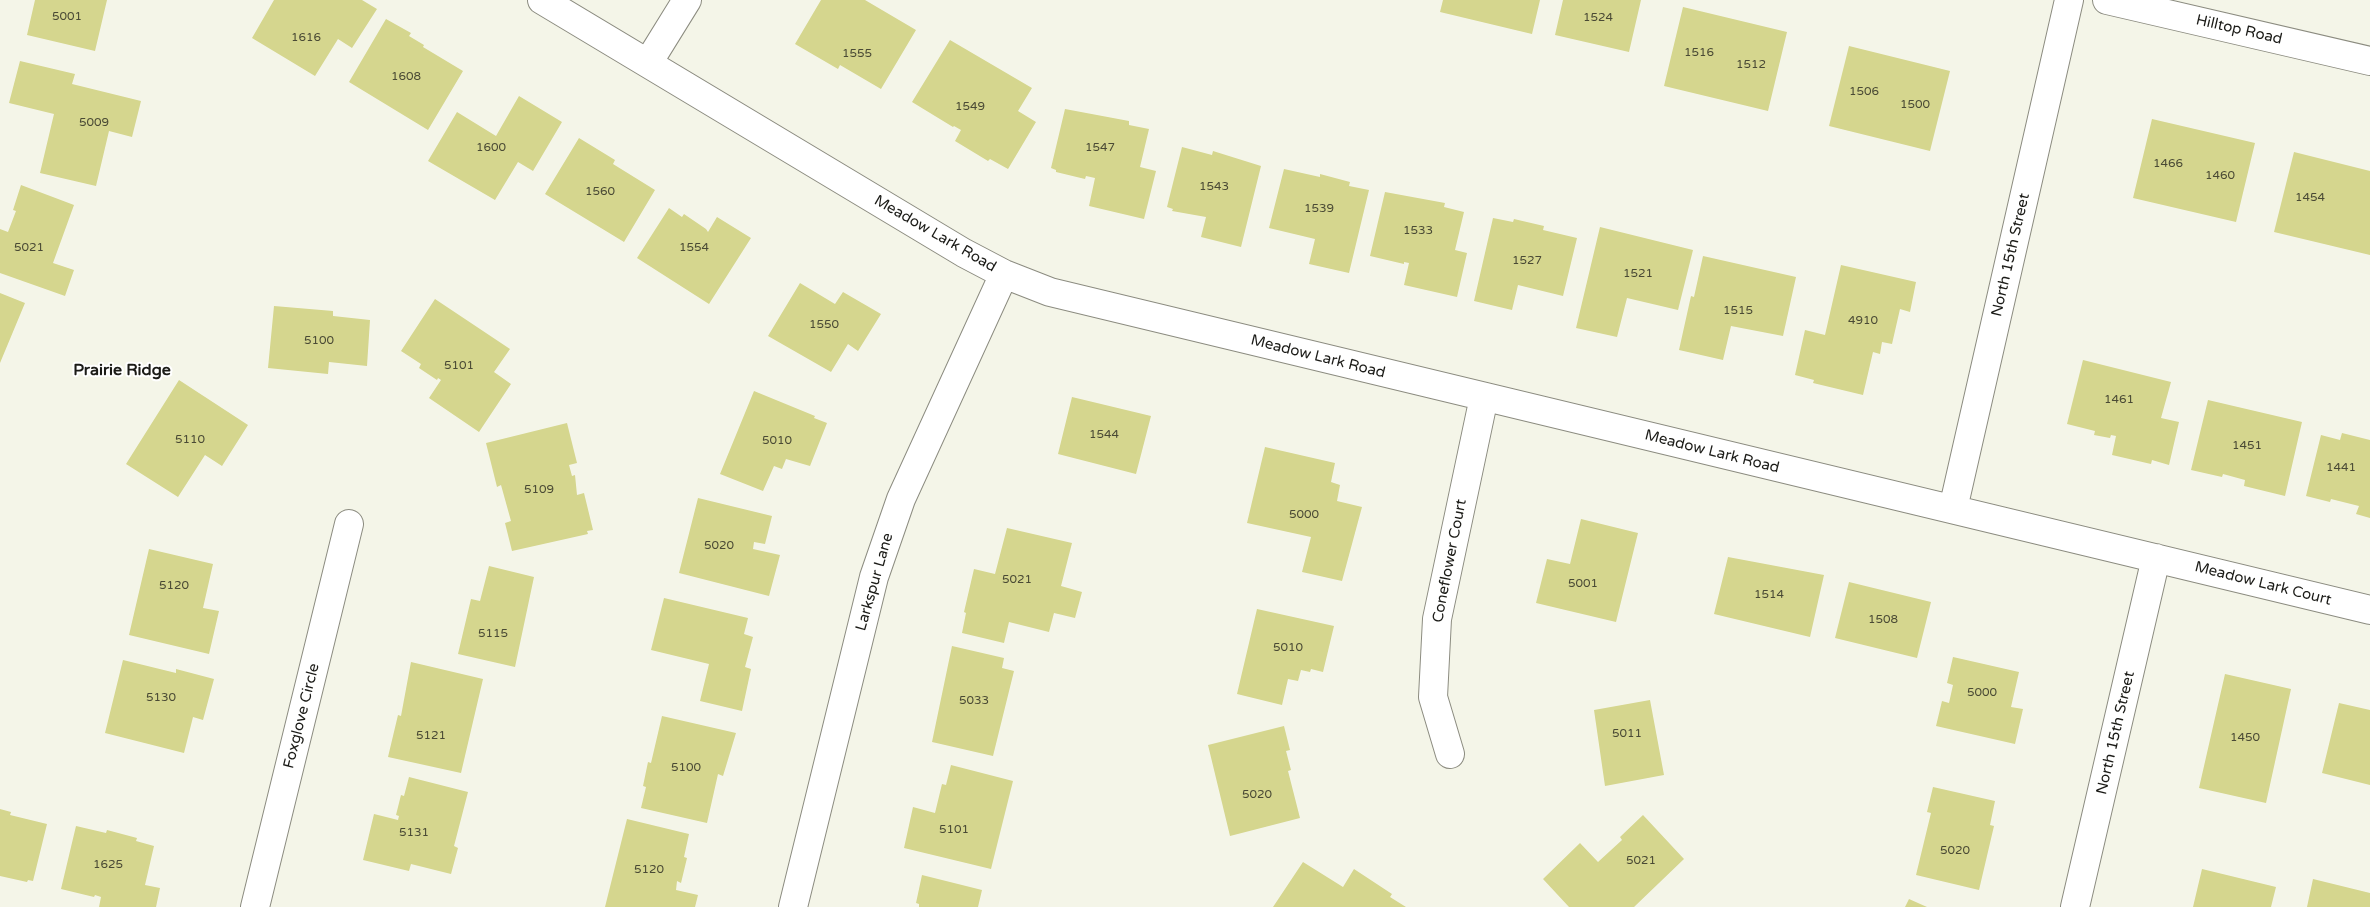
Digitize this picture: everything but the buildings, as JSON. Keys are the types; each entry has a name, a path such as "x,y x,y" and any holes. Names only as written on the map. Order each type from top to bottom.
{"street":[{"name":"Meadow Lark Road","path":"542,0 964,253 1004,274 1050,292 2156,558"},
{"path":"648,62 687,0"},
{"name":"North 15th Street","path":"1953,509 2069,0"},
{"name":"Hilltop Road","path":"2107,0 2370,61"},
{"name":"Larkspur Lane","path":"793,907 874,577 901,499 1004,274"},
{"name":"Coneflower Court","path":"1450,754 1434,697 1437,619 1484,397"},
{"name":"Foxglove Circle","path":"255,907 350,524"},
{"name":"North 15th Street","path":"2075,907 2156,558"},
{"name":"Meadow Lark Court","path":"2156,558 2370,610"}],"district":[{"name":"Prairie Ridge","path":"122,371"}]}
